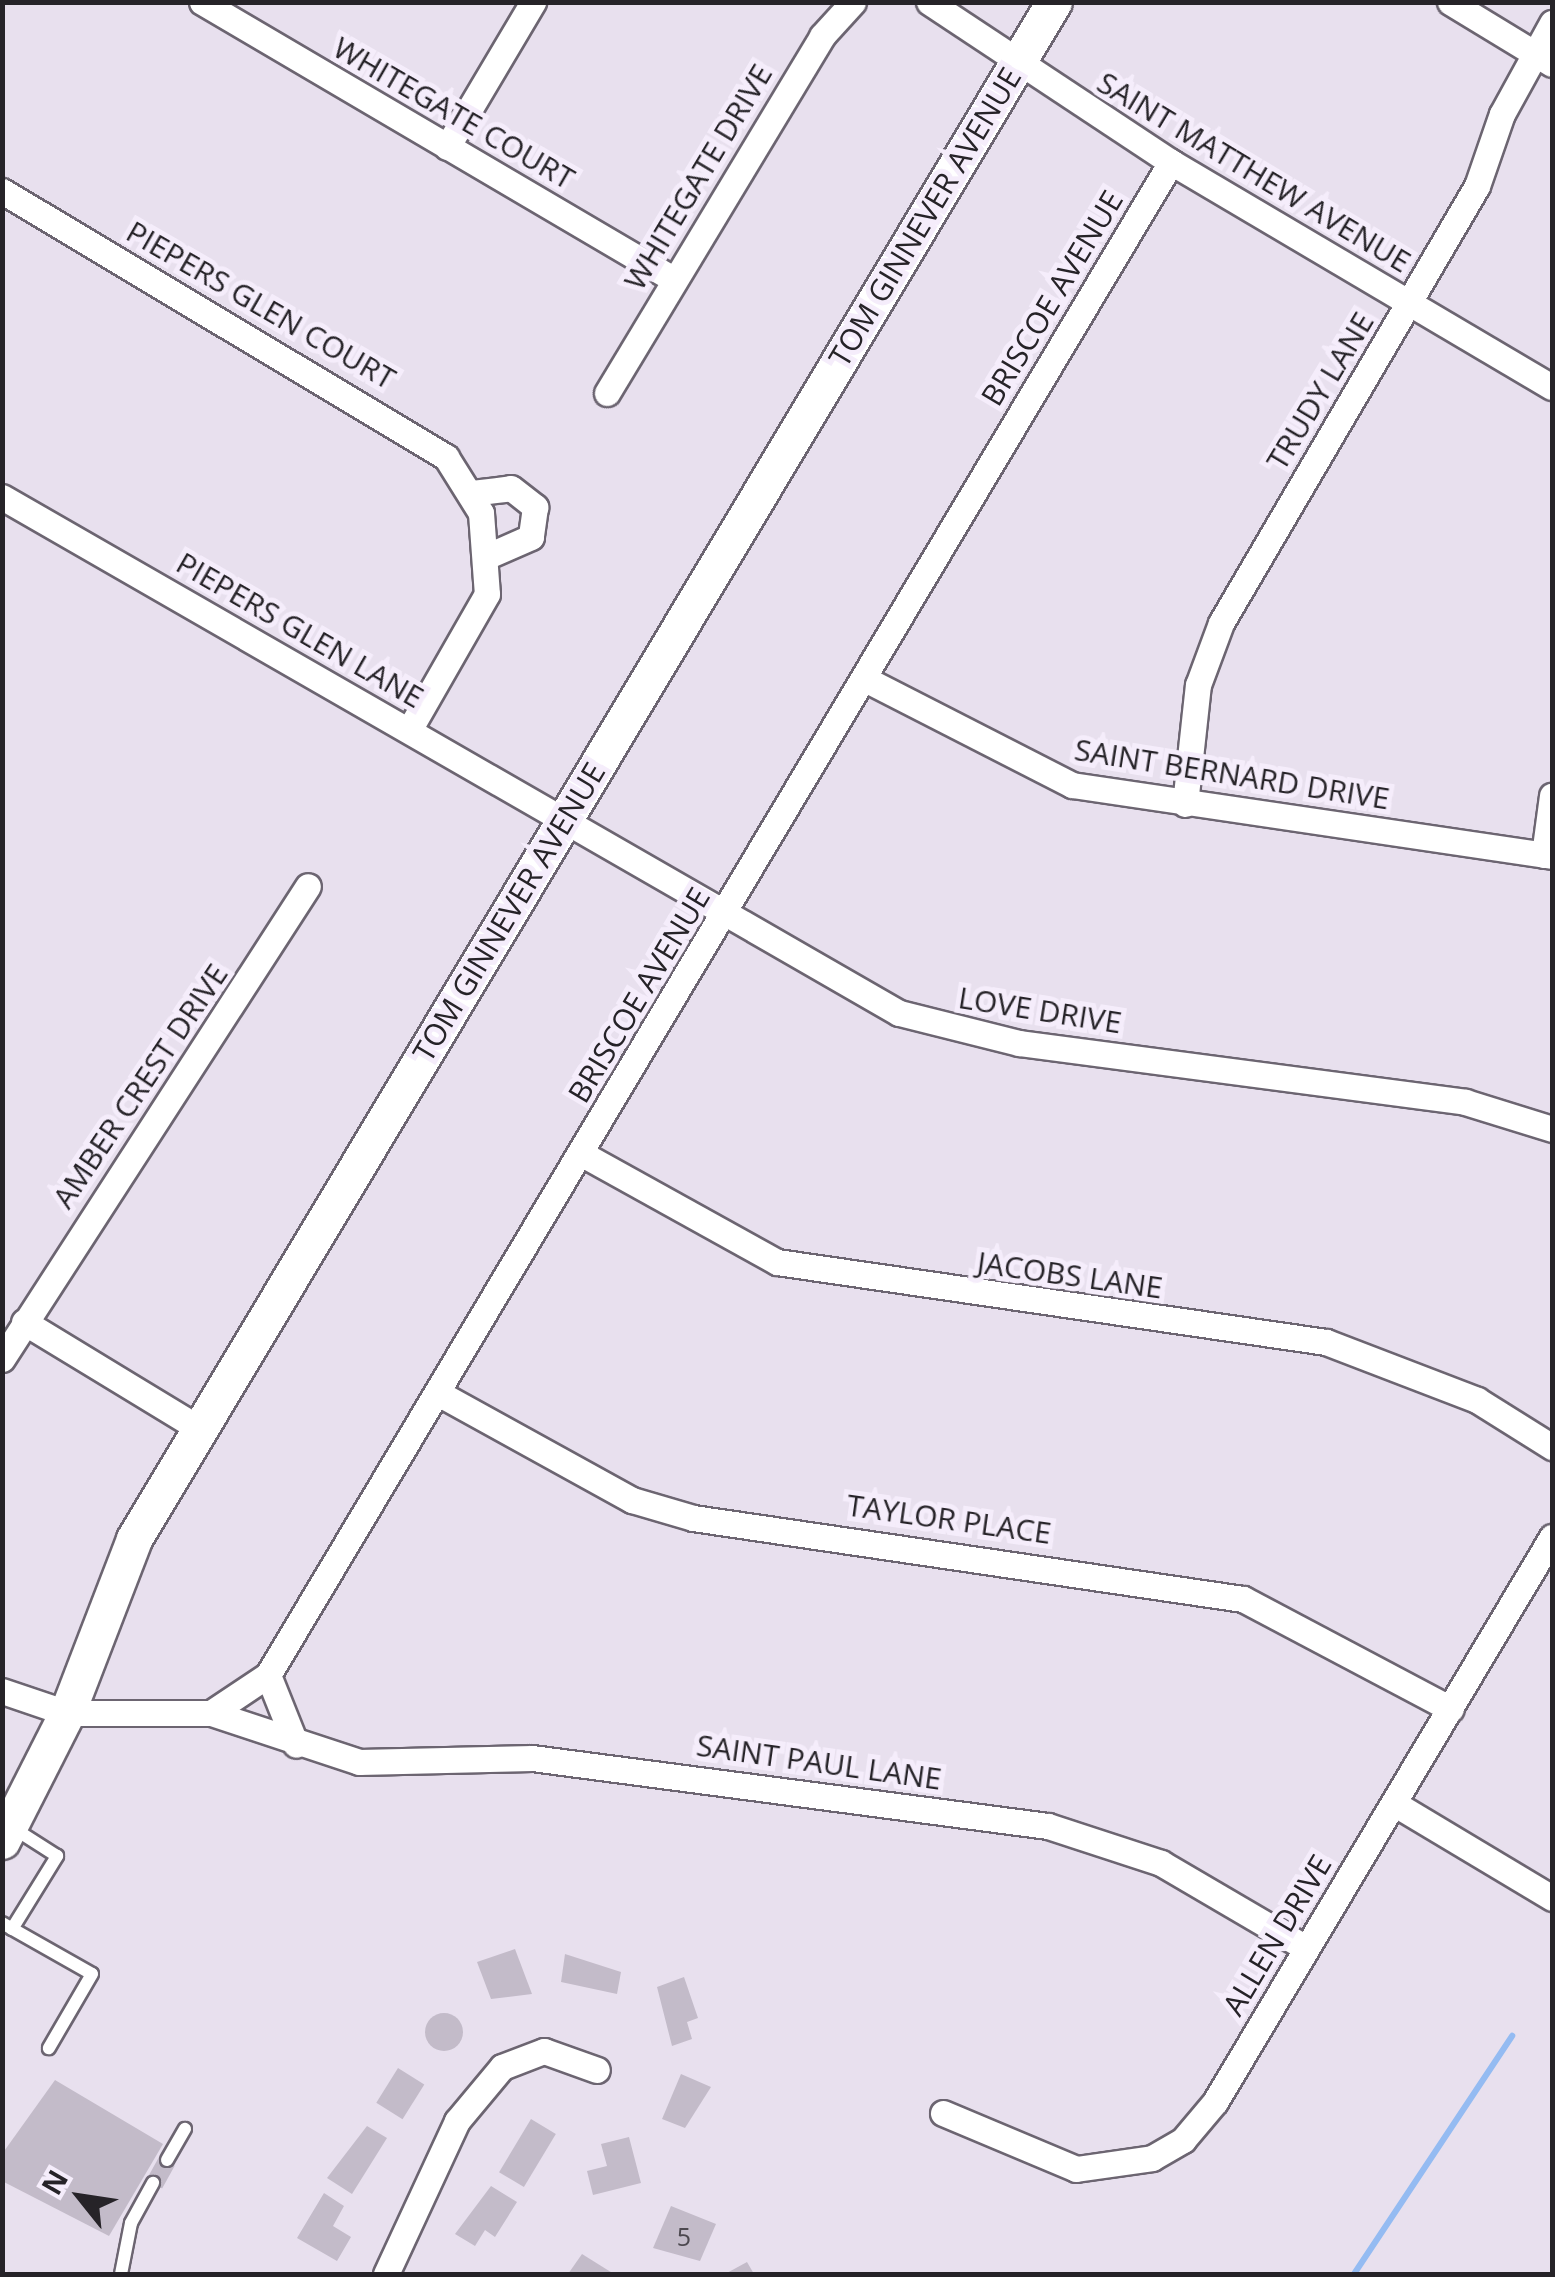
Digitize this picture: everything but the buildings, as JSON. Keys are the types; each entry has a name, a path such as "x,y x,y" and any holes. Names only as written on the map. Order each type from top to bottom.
{"main road":[{"name":"TOM GINNEVER AVENUE","path":"7,1834 67,1713 134,1539 1054,2"}],"street":[{"name":"WHITEGATE COURT","path":"202,2 230,10 447,146 673,279"},
{"path":"447,146 533,2"},
{"name":"WHITEGATE DRIVE","path":"608,393 822,36 853,2"},
{"name":"SAINT MATTHEW AVENUE","path":"928,2 1016,66 1170,162 1552,387"},
{"path":"1450,2 1543,59"},
{"name":"TRUDY LANE","path":"1185,804 1198,685 1221,623 1478,186 1543,59 1552,23"},
{"name":"BRISCOE AVENUE","path":"211,1713 268,1675 1170,162"},
{"name":"PIEPERS GLEN COURT","path":"2,191 411,430 472,493 490,555"},
{"path":"409,730 472,628 490,555 530,538 535,506 511,488 472,493"},
{"name":"PIEPERS GLEN LANE","path":"2,497 564,819"},
{"name":"SAINT BERNARD DRIVE","path":"865,678 1072,785 1548,856"},
{"path":"1548,856 1552,796"},
{"name":"LOVE DRIVE","path":"564,819 723,917 898,1014 956,1033 1465,1102 1552,1129"},
{"name":"AMBER CREST DRIVE","path":"2,1360 308,886"},
{"name":"JACOBS LANE","path":"582,1154 778,1262 1326,1342 1461,1392 1552,1447"},
{"path":"24,1322 200,1430"},
{"name":"TAYLOR PLACE","path":"438,1394 632,1500 693,1518 1243,1600 1451,1710"},
{"name":"ALLEN DRIVE","path":"943,2113 1076,2169 1152,2158 1183,2140 1215,2102 1552,1537"},
{"path":"268,1675 296,1745"},
{"path":"2,1691 67,1713 211,1713"},
{"name":"SAINT PAUL LANE","path":"211,1713 296,1745 359,1762 590,1764 1048,1826 1161,1863 1306,1948"},
{"path":"1395,1804 1552,1898"},
{"path":"386,2274 457,2121 502,2066 544,2051 597,2070"}],"lane":[{"path":"7,1834 57,1856 7,1926 92,1974 49,2048"},
{"path":"167,2160 185,2129"},
{"path":"120,2274 132,2222 153,2183"}],"waterway":[{"path":"1354,2274 1512,2036"}]}
